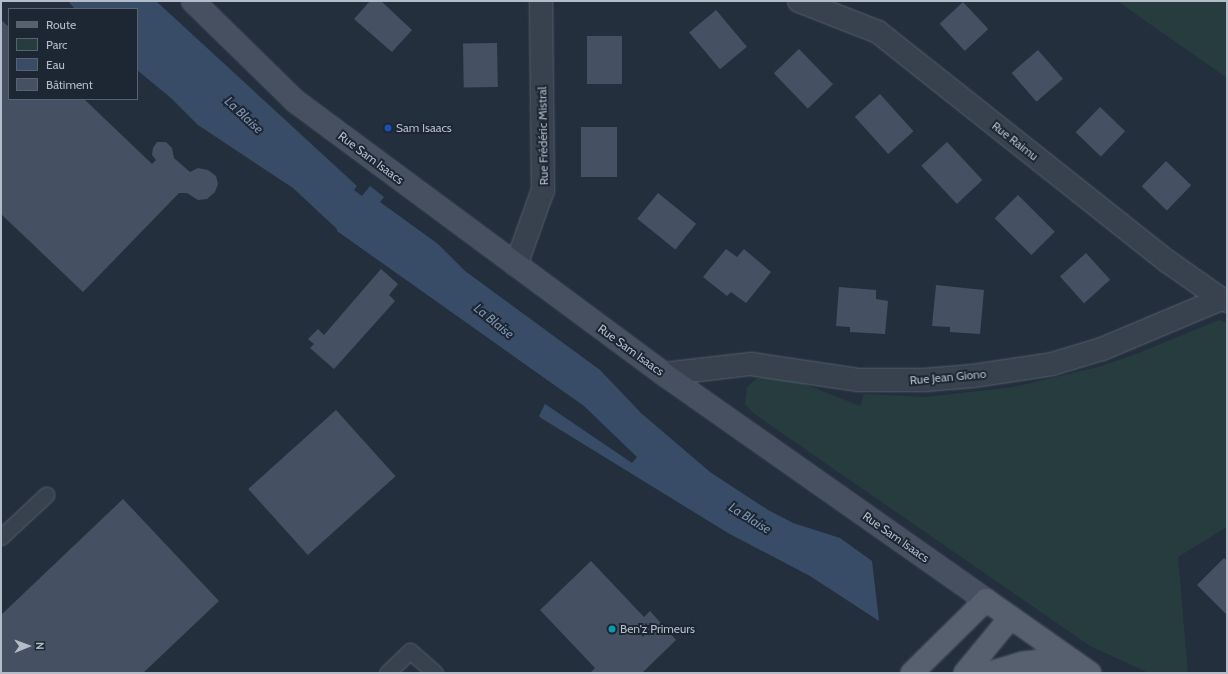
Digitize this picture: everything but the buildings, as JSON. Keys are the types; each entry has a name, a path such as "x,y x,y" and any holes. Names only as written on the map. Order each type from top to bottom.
{"main road":[{"name":"Rue Sam Isaacs","path":"194,1 295,101 664,374 1087,671"},
{"path":"912,673 986,600"},
{"path":"965,673 1011,617"},
{"path":"990,673 1014,665 1042,661 1087,671"}],"street":[{"name":"Rue Frédéric Mistral","path":"516,265 543,190 541,1"},
{"name":"Rue Raimu","path":"799,1 878,32 1167,261 1224,300"},
{"name":"Rue Jean Giono","path":"664,374 751,364 858,380 924,380 972,376 1052,364 1102,349 1224,300"}],"lane":[{"path":"1,537 46,495"},
{"path":"387,673 410,651 435,673"}],"green space":[{"path":"1117,1 1227,1 1227,78"},
{"path":"1219,320 1227,323 1227,527 1178,557 1188,673 1149,673 1090,646 776,429 752,412 745,404 747,387 756,379 763,376 792,379 860,406 864,394 926,397 1014,387 1098,367 1136,354"}],"water":[{"name":"La Blaise","path":"68,1 156,1 357,186 354,190 362,196 370,186 384,197 380,202 438,244 465,271 600,370 641,413 710,472 768,510 793,523 840,538 872,561 879,621 810,576 728,533 541,418 539,416 545,404 632,463 637,457 584,406 337,231 337,229 293,188 198,125 171,98 138,71 138,8 74,8"}],"place":[{"name":"Sam Isaacs","path":"388,128"},
{"name":"Ben'z Primeurs","path":"612,629"}]}
